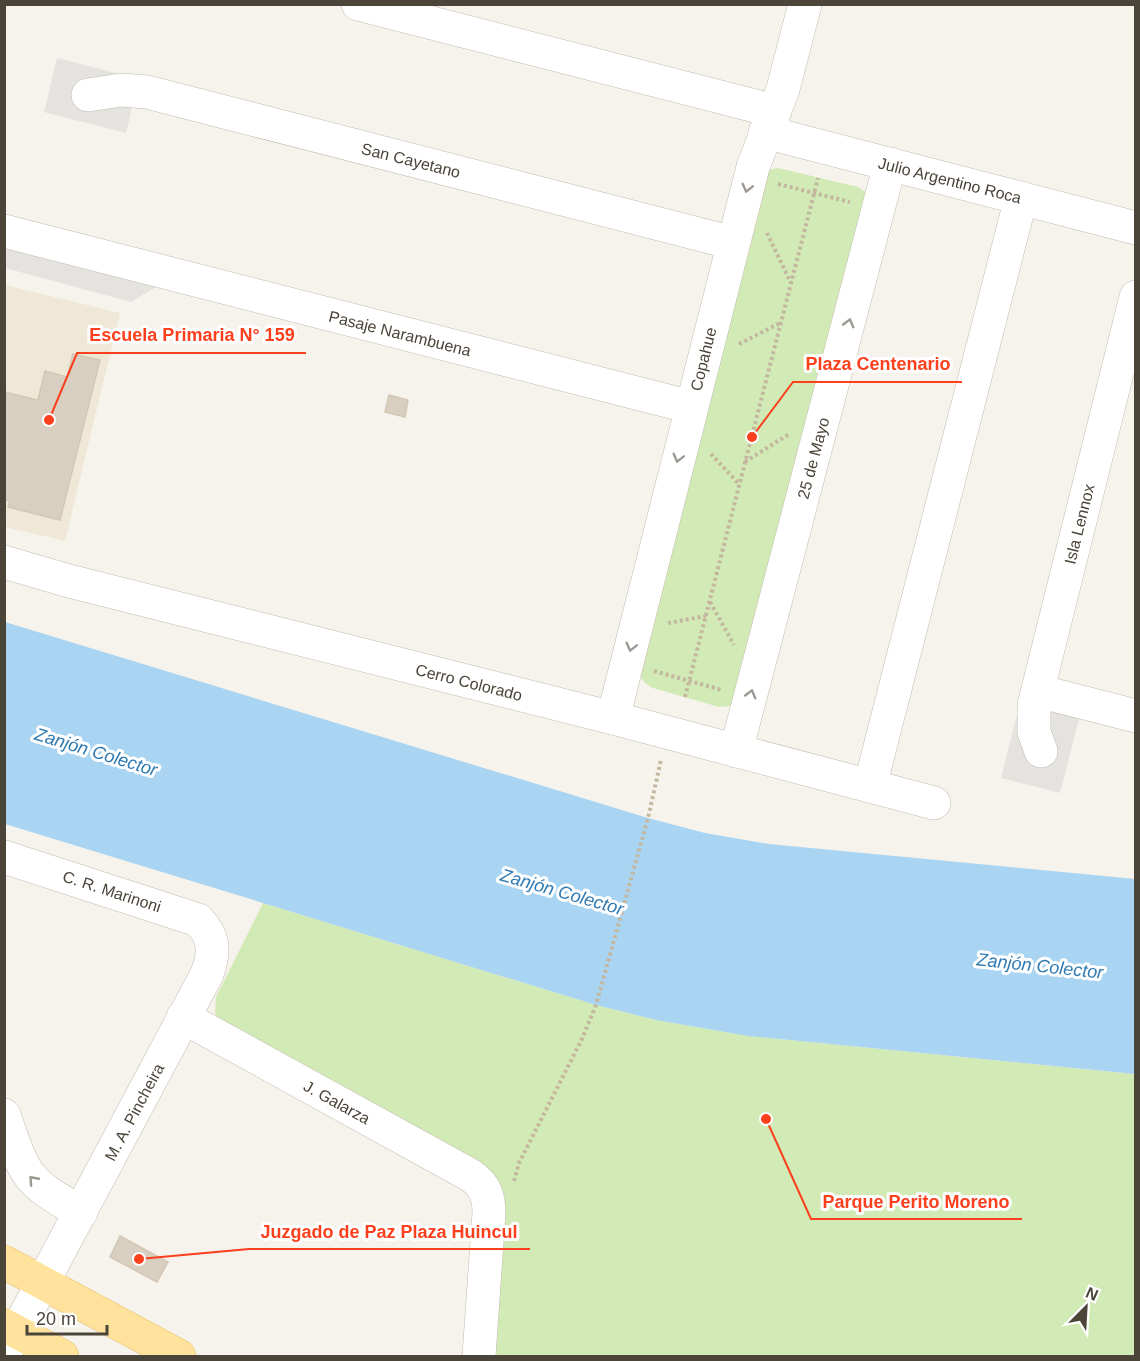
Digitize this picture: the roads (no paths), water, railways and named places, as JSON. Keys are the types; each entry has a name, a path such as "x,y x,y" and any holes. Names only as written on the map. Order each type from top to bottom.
{"main road":[{"path":"4,1262 179,1356"},
{"path":"9,1337 62,1356"}],"street":[{"name":"Julio Argentino Roca","path":"358,4 770,122 890,164 1136,228"},
{"name":"Copahue","path":"613,718 754,160 783,89 805,4"},
{"name":"San Cayetano","path":"88,95 121,90 147,92 733,243"},
{"name":"25 de Mayo","path":"736,751 890,164"},
{"path":"870,786 1021,198"},
{"name":"Pasaje Narambuena","path":"4,231 691,407"},
{"name":"Isla Lennox","path":"1041,751 1036,741 1033,724 1038,691 1136,297"},
{"name":"Cerro Colorado","path":"4,562 69,581 613,718 934,803"},
{"path":"1038,691 1136,716"},
{"name":"C. R. Marinoni","path":"4,856 189,916 198,920 212,938"},
{"name":"M. A. Pincheira","path":"9,1337 44,1283 211,962 214,950 212,938"},
{"name":"J. Galarza","path":"183,1017 470,1175 482,1185 500,1187 489,1214 479,1356"},
{"path":"4,1115 19,1159 28,1176 43,1190 81,1212"}],"water":[{"name":"Zanjón Colector","path":"5,622 648,818 705,833 769,844 1135,879 1135,1074 748,1036 656,1020 596,1005 5,824"}],"place":[{"name":"Escuela Primaria N° 159","path":"49,420"},
{"name":"Plaza Centenario","path":"752,437"},
{"name":"Parque Perito Moreno","path":"766,1119"},
{"name":"Juzgado de Paz Plaza Huincul","path":"139,1259"}]}
